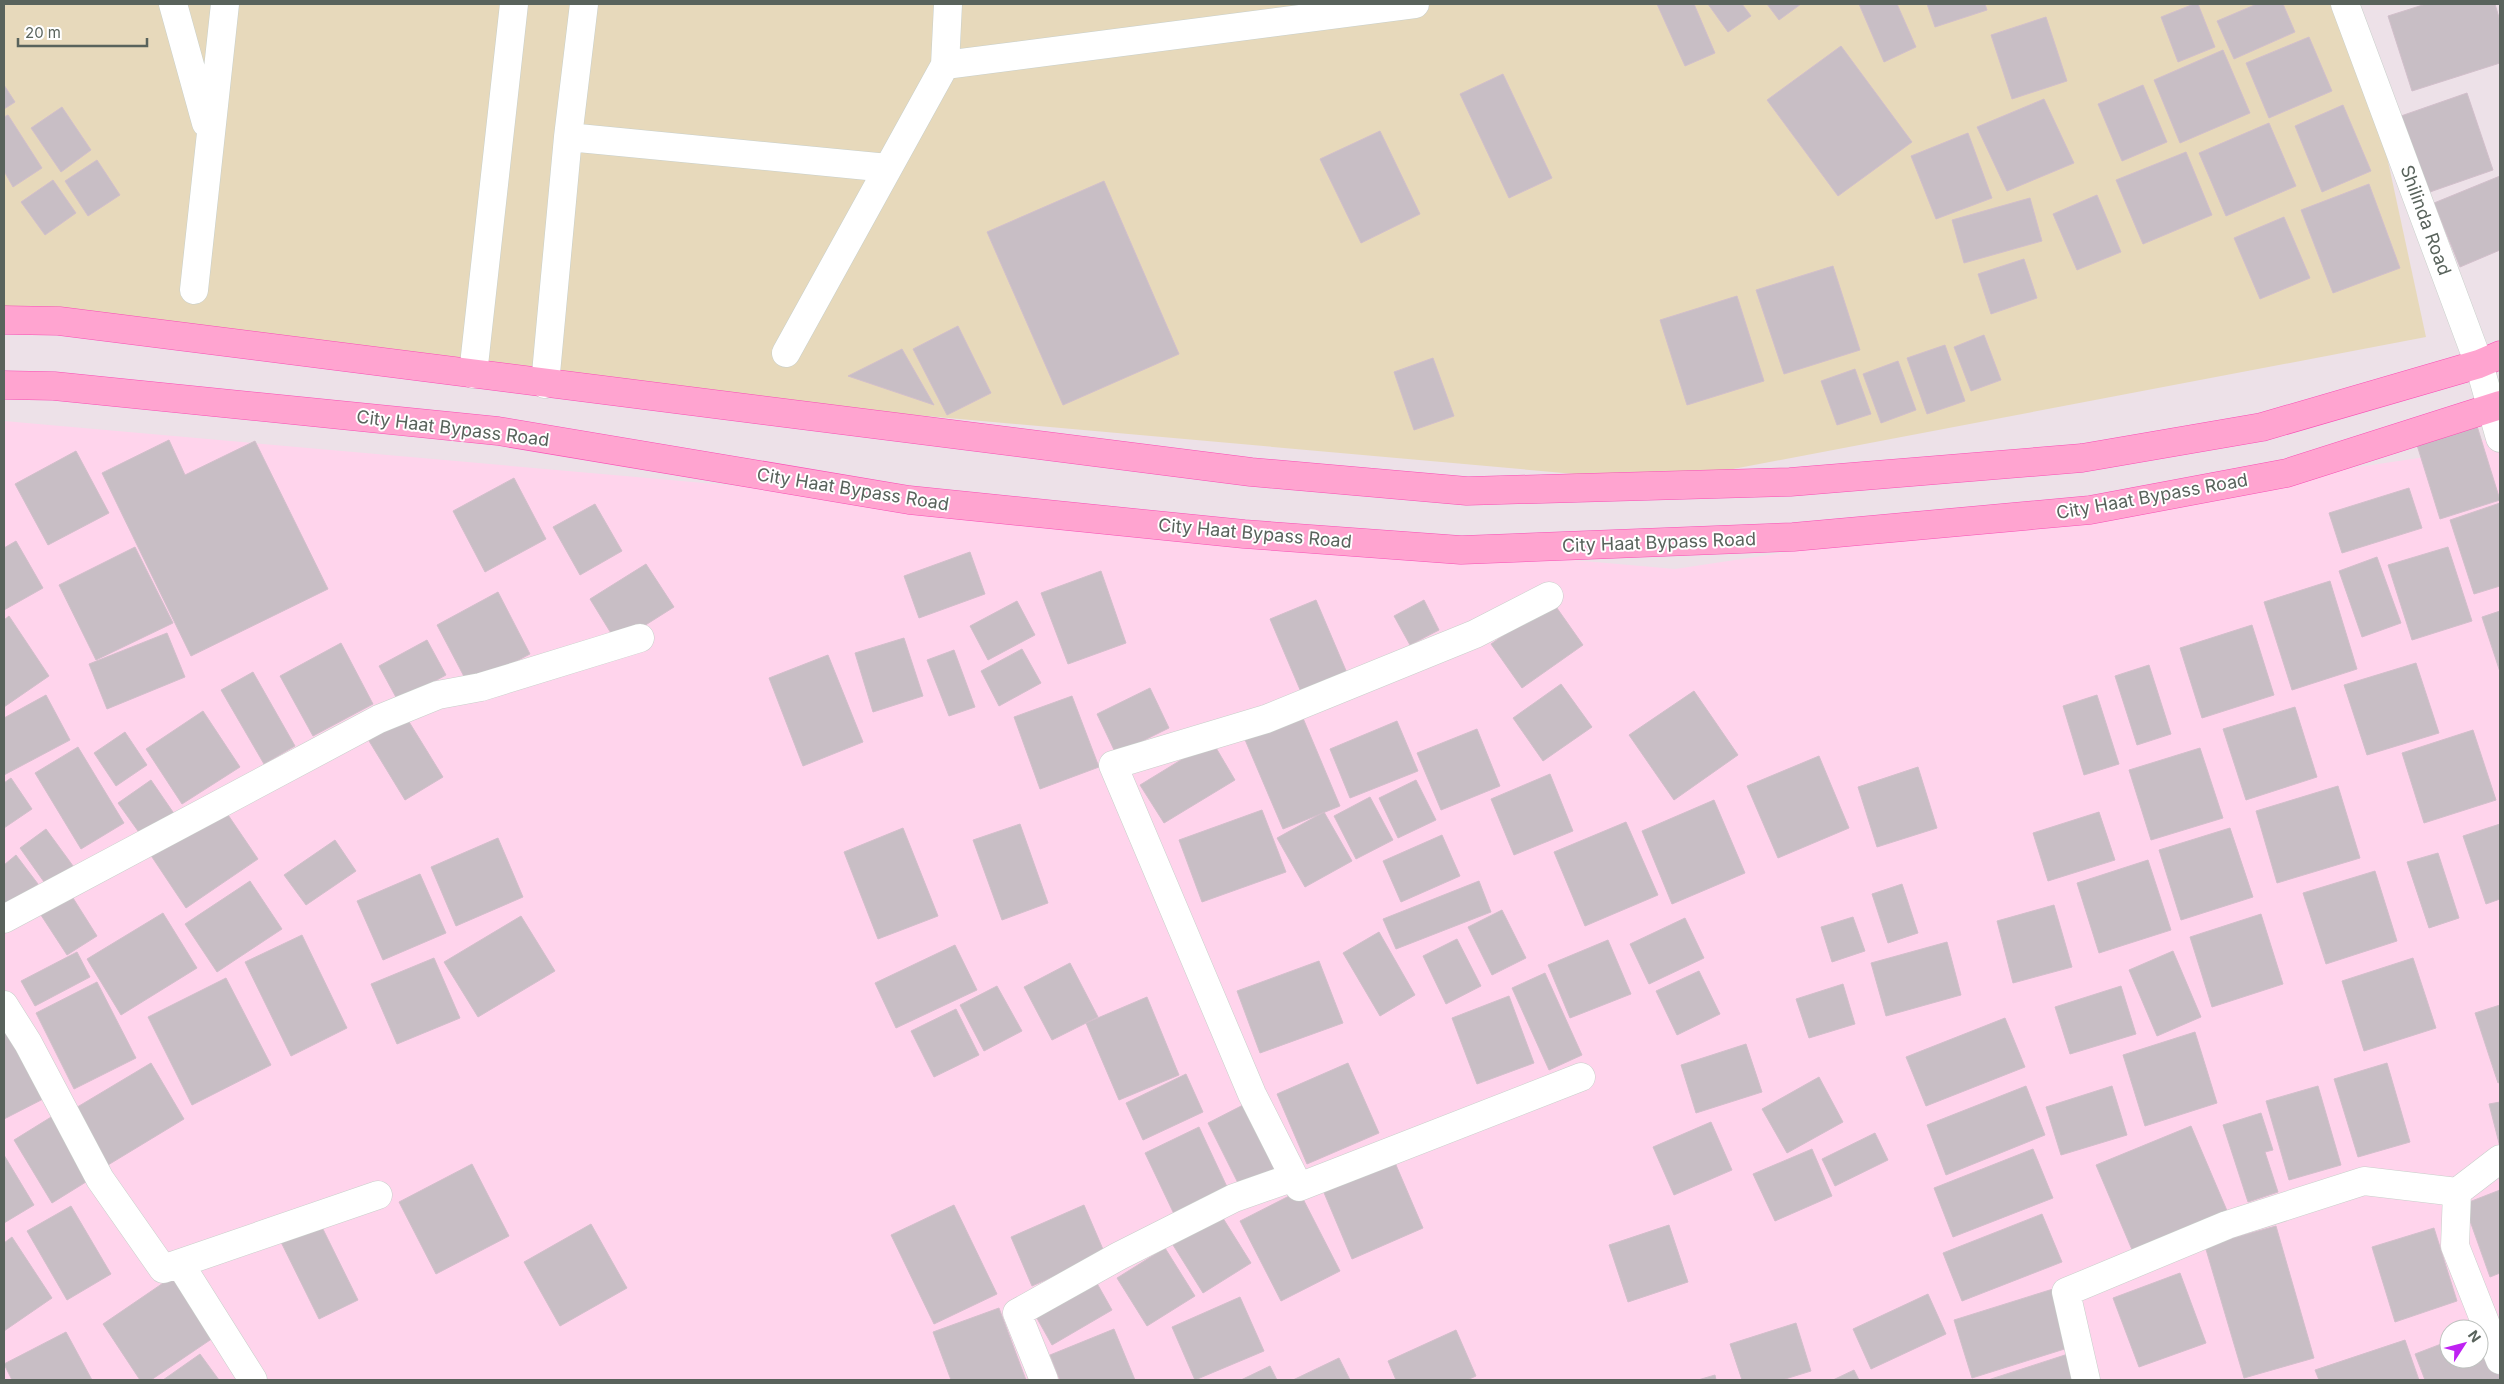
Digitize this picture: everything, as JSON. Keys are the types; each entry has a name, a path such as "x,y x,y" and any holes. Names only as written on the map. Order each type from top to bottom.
{"main road":[{"path":"4,320 59,321 1250,472 1467,491 1790,482 2082,458 2262,427 2490,360"},
{"name":"City Haat Bypass Road","path":"4,385 54,386 498,431 910,500 1244,534 1461,550 1793,537 2090,510 2287,473 2496,406"}],"street":[{"path":"173,4 210,140"},
{"path":"194,290 225,4"},
{"path":"473,374 514,4"},
{"path":"545,384 568,137 584,4"},
{"path":"786,353 945,65 948,4"},
{"path":"945,65 1415,4"},
{"name":"Shilinda Road","path":"2345,4 2490,360 2500,438"},
{"path":"568,137 888,168"},
{"path":"1550,596 1476,634 1266,719 1113,765 1252,1094 1299,1187 1581,1077"},
{"path":"4,919 379,719 438,696 481,687 640,638"},
{"path":"4,1005 28,1043 100,1179 163,1269 378,1195"},
{"path":"2086,1380 2066,1292 2227,1225 2364,1181 2457,1192 2500,1159"},
{"path":"1044,1380 1018,1313 1119,1256 1234,1198 1294,1177"},
{"path":"2457,1192 2455,1246 2500,1360"},
{"path":"180,1264 253,1380"}],"shaded area":[{"path":"4,4 2354,4 2426,337 1665,482 770,402 4,319"},
{"path":"4,421 1675,569 2432,456 2500,435 2500,1380 4,1380"}],"building":[{"path":"1657,4 1694,4 1715,53 1685,66"},
{"path":"1708,4 1742,4 1751,16 1728,32"},
{"path":"1767,4 1801,4 1779,20"},
{"path":"1859,4 1897,4 1916,47 1884,62"},
{"path":"1927,4 1985,4 1987,10 1935,27"},
{"path":"2198,4 2215,47 2178,62 2161,17"},
{"path":"2257,4 2283,4 2295,32 2234,59 2217,21"},
{"path":"2426,4 2495,4 2500,21 2500,63 2412,91 2388,16"},
{"path":"2046,17 2067,81 2012,99 1991,35"},
{"path":"2309,37 2332,91 2269,118 2246,63"},
{"path":"1841,46 1912,142 1838,196 1767,100"},
{"path":"2223,50 2250,113 2180,143 2154,80"},
{"path":"1503,74 1552,178 1509,198 1460,94"},
{"path":"4,85 15,102 4,109"},
{"path":"2143,85 2167,142 2122,161 2098,104"},
{"path":"2467,93 2493,170 2427,193 2401,116"},
{"path":"2044,99 2074,163 2007,191 1977,127"},
{"path":"2343,105 2371,171 2322,192 2295,126"},
{"path":"62,107 91,150 61,172 31,128"},
{"path":"8,115 42,168 13,187 4,171 4,117"},
{"path":"2269,123 2296,186 2226,216 2199,153"},
{"path":"1380,131 1420,214 1361,243 1320,159"},
{"path":"1968,133 1992,198 1936,219 1911,156"},
{"path":"2186,152 2212,215 2143,244 2116,180"},
{"path":"97,160 120,195 88,216 65,181"},
{"path":"2500,176 2500,250 2460,267 2434,203"},
{"path":"53,180 76,213 45,235 21,202"},
{"path":"1104,181 1179,354 1063,405 987,232"},
{"path":"2369,184 2400,268 2333,293 2301,210"},
{"path":"2097,195 2121,252 2077,270 2053,214"},
{"path":"2030,198 2042,241 1964,263 1952,220"},
{"path":"2284,217 2310,278 2260,299 2234,238"},
{"path":"2024,259 2037,298 1991,314 1978,274"},
{"path":"1833,266 1860,350 1784,374 1756,290"},
{"path":"1737,296 1764,381 1687,405 1660,320"},
{"path":"958,326 991,393 947,415 913,349"},
{"path":"1984,335 2001,380 1971,391 1954,347"},
{"path":"1945,345 1965,401 1927,414 1907,358"},
{"path":"902,349 934,405 848,376"},
{"path":"1433,358 1454,416 1414,430 1394,372"},
{"path":"1898,361 1916,410 1881,423 1863,374"},
{"path":"1855,369 1871,414 1837,425 1821,381"},
{"path":"2477,426 2500,500 2440,519 2417,445"},
{"path":"169,440 185,475 255,441 328,589 191,656 102,473"},
{"path":"76,451 109,513 48,545 15,484"},
{"path":"514,478 546,539 485,572 453,511"},
{"path":"2409,488 2422,528 2342,553 2329,513"},
{"path":"2500,503 2500,586 2474,594 2450,520"},
{"path":"595,504 622,551 580,575 553,527"},
{"path":"16,541 43,588 4,610 4,548"},
{"path":"135,547 173,623 96,660 59,585"},
{"path":"2448,547 2472,621 2412,640 2388,565"},
{"path":"970,552 985,594 919,618 904,576"},
{"path":"2377,557 2401,623 2362,637 2339,571"},
{"path":"646,564 674,607 617,643 590,599"},
{"path":"1101,571 1126,643 1068,664 1041,593"},
{"path":"2330,581 2357,669 2292,690 2264,602"},
{"path":"498,592 530,654 469,686 437,625"},
{"path":"1316,600 1347,673 1301,692 1270,619"},
{"path":"1424,600 1439,630 1410,645 1394,616"},
{"path":"1017,601 1035,635 988,660 970,626"},
{"path":"1552,601 1583,645 1522,688 1491,644"},
{"path":"2500,611 2500,672 2482,617"},
{"path":"9,616 49,676 4,707 4,620"},
{"path":"2252,625 2274,695 2202,718 2180,648"},
{"path":"167,633 185,677 107,709 89,664"},
{"path":"904,638 923,696 873,712 855,653"},
{"path":"427,640 446,675 398,701 379,666"},
{"path":"341,643 373,704 313,736 280,676"},
{"path":"1022,649 1041,683 999,706 981,671"},
{"path":"954,650 975,707 949,716 927,660"},
{"path":"828,655 863,742 803,766 769,678"},
{"path":"2416,663 2439,733 2367,755 2344,685"},
{"path":"2149,665 2171,734 2137,745 2115,676"},
{"path":"253,672 295,746 264,764 221,690"},
{"path":"1561,684 1592,727 1543,761 1513,718"},
{"path":"1150,688 1169,728 1116,754 1097,714"},
{"path":"1694,691 1738,755 1674,800 1629,735"},
{"path":"46,695 70,740 4,775 4,718"},
{"path":"2097,695 2119,764 2084,775 2063,706"},
{"path":"1072,696 1099,767 1040,789 1014,717"},
{"path":"2295,707 2317,777 2246,800 2223,729"},
{"path":"203,711 240,767 182,804 146,749"},
{"path":"1300,711 1340,806 1283,829 1243,735"},
{"path":"403,712 443,777 405,800 366,736"},
{"path":"1397,721 1418,771 1350,798 1330,749"},
{"path":"1477,729 1500,786 1441,810 1417,753"},
{"path":"2473,730 2496,800 2424,823 2402,753"},
{"path":"125,732 147,765 116,786 94,753"},
{"path":"1212,741 1235,780 1164,823 1140,785"},
{"path":"78,747 124,823 81,849 35,773"},
{"path":"2200,748 2223,818 2151,840 2129,770"},
{"path":"1819,756 1849,828 1778,858 1747,786"},
{"path":"1918,767 1937,828 1877,847 1858,787"},
{"path":"1550,774 1573,831 1514,855 1491,799"},
{"path":"11,778 32,809 4,828 4,783"},
{"path":"151,780 175,815 143,838 118,803"},
{"path":"1416,780 1436,820 1398,838 1379,798"},
{"path":"2338,786 2360,858 2277,883 2256,811"},
{"path":"1370,797 1393,840 1356,859 1334,816"},
{"path":"1714,800 1745,873 1672,904 1642,831"},
{"path":"222,806 258,859 186,908 150,854"},
{"path":"1262,810 1286,872 1202,902 1179,840"},
{"path":"1324,812 1352,861 1305,887 1277,838"},
{"path":"2099,812 2115,860 2048,881 2033,833"},
{"path":"1626,822 1658,895 1585,926 1554,852"},
{"path":"1020,824 1048,903 1002,920 973,840"},
{"path":"2500,824 2500,899 2486,904 2463,836"},
{"path":"903,828 938,916 878,939 844,852"},
{"path":"2230,828 2253,897 2181,920 2159,850"},
{"path":"46,829 76,870 49,889 20,848"},
{"path":"1442,835 1460,876 1401,902 1383,861"},
{"path":"498,838 523,897 456,926 431,867"},
{"path":"335,840 356,871 306,905 284,875"},
{"path":"2438,853 2459,918 2429,928 2407,862"},
{"path":"16,855 38,884 4,911 4,865"},
{"path":"2148,860 2171,930 2099,953 2077,883"},
{"path":"2375,871 2397,941 2326,964 2303,893"},
{"path":"420,874 446,933 383,960 357,901"},
{"path":"250,881 282,929 217,972 185,924"},
{"path":"1479,881 1491,912 1396,949 1383,919"},
{"path":"1902,884 1918,933 1888,943 1872,894"},
{"path":"68,890 97,936 67,955 37,909"},
{"path":"2054,905 2072,967 2013,983 1997,921"},
{"path":"1502,910 1526,958 1492,975 1468,927"},
{"path":"163,913 197,968 121,1015 87,959"},
{"path":"2261,914 2283,984 2212,1007 2190,937"},
{"path":"521,916 555,971 478,1017 444,962"},
{"path":"1853,917 1865,951 1832,962 1821,927"},
{"path":"1685,918 1704,958 1649,984 1630,944"},
{"path":"1379,932 1415,995 1380,1016 1343,953"},
{"path":"302,935 347,1028 291,1056 245,962"},
{"path":"1457,939 1481,986 1446,1004 1423,956"},
{"path":"1608,940 1631,994 1570,1018 1548,965"},
{"path":"1947,942 1961,995 1886,1016 1871,963"},
{"path":"955,945 977,990 896,1028 875,983"},
{"path":"2173,951 2201,1017 2157,1036 2129,970"},
{"path":"77,952 90,977 35,1006 21,981"},
{"path":"434,958 460,1018 397,1044 371,984"},
{"path":"2413,958 2436,1028 2364,1051 2342,981"},
{"path":"1319,961 1343,1023 1260,1053 1237,991"},
{"path":"1070,963 1098,1017 1052,1040 1024,987"},
{"path":"1699,971 1720,1014 1677,1035 1656,991"},
{"path":"1545,973 1582,1055 1549,1070 1512,988"},
{"path":"226,978 271,1065 192,1105 148,1017"},
{"path":"97,982 136,1058 74,1089 36,1013"},
{"path":"1843,984 1855,1024 1809,1038 1796,999"},
{"path":"997,986 1022,1031 984,1051 960,1005"},
{"path":"2121,986 2136,1034 2070,1054 2055,1007"},
{"path":"1509,996 1534,1063 1477,1084 1452,1018"},
{"path":"1147,997 1179,1075 1119,1100 1086,1023"},
{"path":"2500,1005 2500,1082 2498,1083 2475,1013"},
{"path":"956,1009 979,1055 934,1077 911,1031"},
{"path":"2005,1018 2025,1067 1926,1106 1906,1057"},
{"path":"4,1025 47,1097 4,1119"},
{"path":"2195,1032 2217,1103 2145,1126 2123,1055"},
{"path":"1746,1044 1762,1092 1696,1113 1681,1065"},
{"path":"151,1063 184,1119 108,1165 74,1109"},
{"path":"1348,1063 1379,1133 1307,1164 1277,1094"},
{"path":"2387,1063 2410,1142 2358,1157 2334,1079"},
{"path":"1186,1074 1203,1112 1143,1140 1126,1103"},
{"path":"1819,1077 1843,1122 1787,1153 1762,1109"},
{"path":"2026,1086 2045,1135 1946,1175 1927,1125"},
{"path":"2112,1086 2127,1135 2061,1155 2046,1107"},
{"path":"2318,1086 2341,1165 2289,1180 2266,1101"},
{"path":"1249,1102 1285,1173 1243,1193 1208,1123"},
{"path":"2500,1102 2500,1147 2489,1104"},
{"path":"2261,1113 2273,1150 2265,1152 2278,1192 2248,1202 2223,1125"},
{"path":"56,1114 94,1177 52,1203 14,1140"},
{"path":"1711,1122 1732,1170 1674,1195 1653,1147"},
{"path":"2191,1126 2228,1213 2133,1252 2096,1165"},
{"path":"1199,1127 1228,1189 1174,1214 1145,1153"},
{"path":"1875,1133 1888,1160 1835,1186 1822,1159"},
{"path":"1812,1149 1832,1196 1775,1221 1753,1174"},
{"path":"2033,1149 2053,1198 1953,1237 1934,1188"},
{"path":"4,1155 34,1205 4,1223"},
{"path":"1393,1158 1423,1228 1352,1259 1322,1188"},
{"path":"472,1164 509,1236 436,1274 399,1202"},
{"path":"2500,1190 2500,1273 2490,1277 2464,1204"},
{"path":"1299,1191 1340,1271 1281,1301 1240,1221"},
{"path":"954,1205 997,1294 934,1324 891,1235"},
{"path":"1084,1205 1105,1254 1032,1286 1011,1237"},
{"path":"71,1206 111,1274 67,1300 27,1231"},
{"path":"2042,1214 2062,1262 1962,1301 1943,1253"},
{"path":"1221,1215 1251,1263 1203,1293 1173,1245"},
{"path":"318,1219 358,1300 319,1319 279,1238"},
{"path":"591,1224 627,1288 560,1326 524,1262"},
{"path":"1669,1225 1688,1282 1628,1302 1609,1245"},
{"path":"2276,1226 2314,1358 2244,1378 2205,1246"},
{"path":"2434,1228 2457,1301 2395,1322 2372,1247"},
{"path":"12,1237 52,1298 4,1331 4,1243"},
{"path":"1165,1248 1195,1296 1147,1326 1117,1278"},
{"path":"2180,1273 2206,1343 2139,1367 2113,1298"},
{"path":"172,1277 213,1338 151,1380 140,1380 103,1324"},
{"path":"1094,1278 1112,1310 1052,1345 1034,1313"},
{"path":"2053,1289 2071,1347 1972,1378 1954,1320"},
{"path":"1928,1294 1946,1334 1871,1369 1853,1329"},
{"path":"1240,1297 1264,1351 1195,1380 1172,1327"},
{"path":"999,1308 1026,1380 951,1380 933,1332"},
{"path":"1796,1323 1811,1371 1782,1380 1742,1380 1730,1344"},
{"path":"1114,1329 1135,1380 1060,1380 1050,1355"},
{"path":"1456,1330 1476,1376 1467,1380 1396,1380 1388,1361"},
{"path":"66,1332 92,1380 12,1380 4,1364"},
{"path":"2405,1340 2419,1380 2319,1380 2315,1370"},
{"path":"2439,1345 2439,1369 2489,1369 2489,1348 2500,1380 2425,1380 2415,1354"},
{"path":"200,1354 219,1380 163,1380"},
{"path":"2068,1354 2076,1380 1988,1380"},
{"path":"1339,1358 1350,1380 1293,1380"},
{"path":"1270,1366 1277,1380 1241,1380"},
{"path":"1854,1370 1859,1380 1833,1380"},
{"path":"1715,1375 1716,1380 1698,1380"}]}
